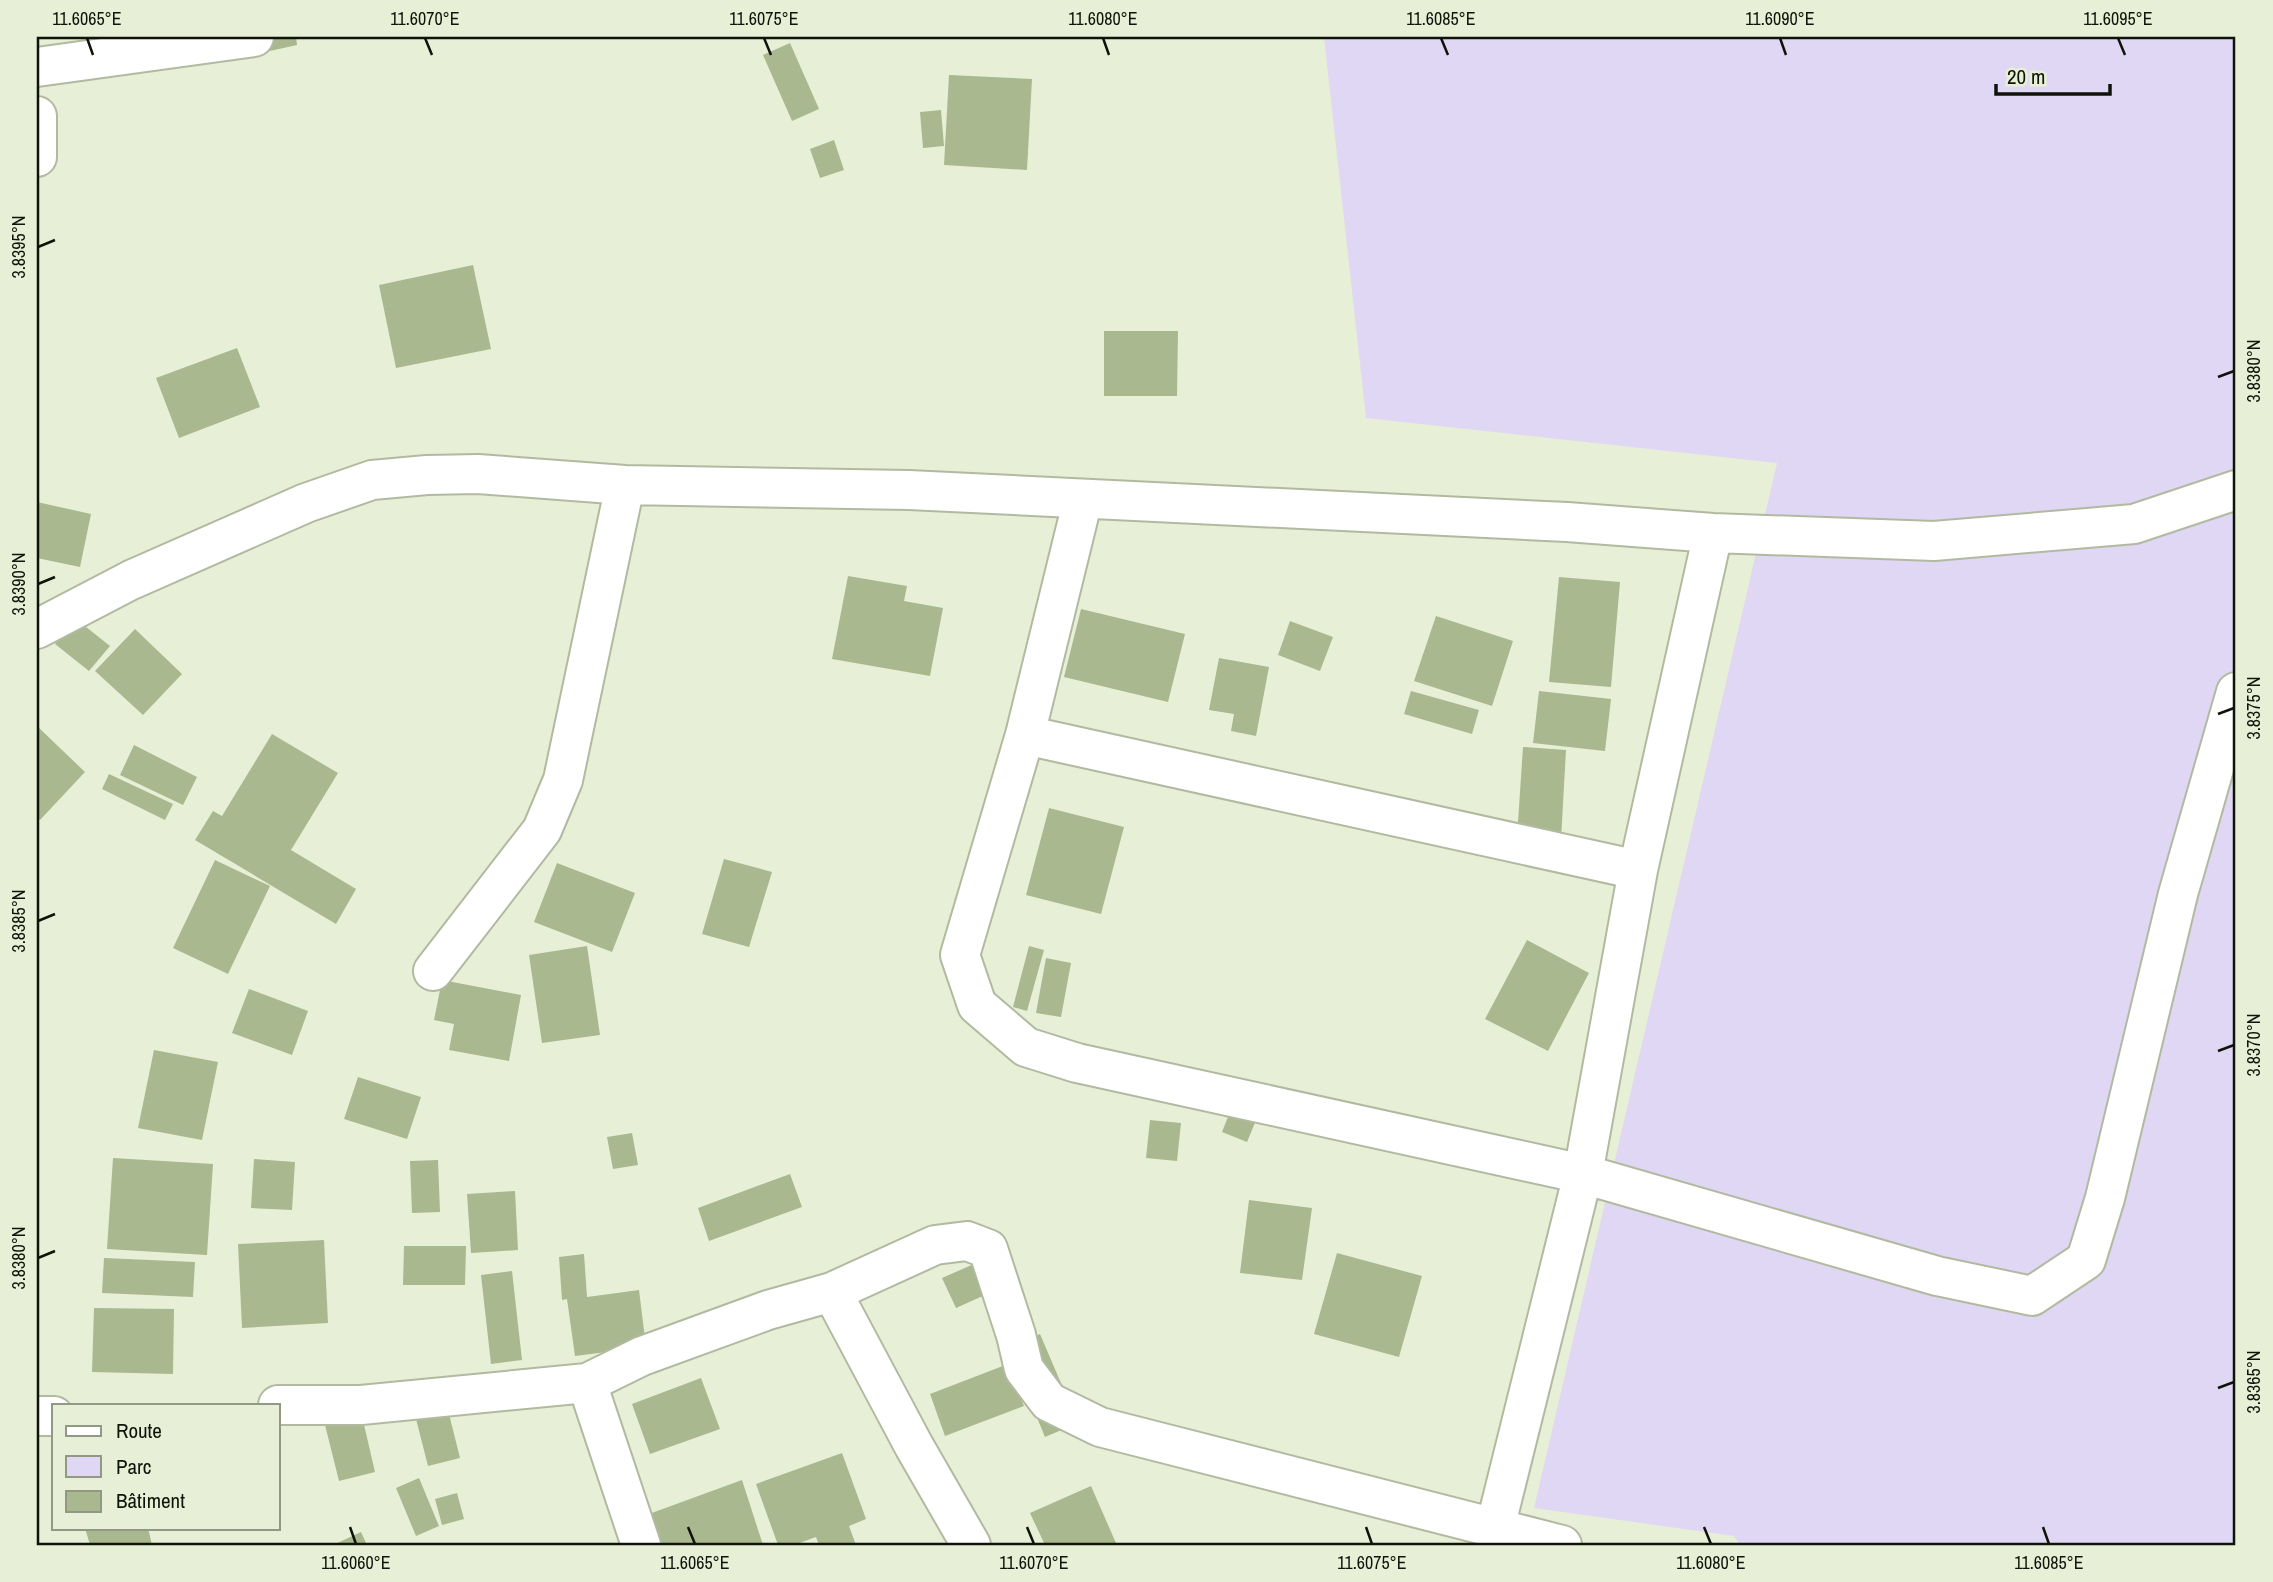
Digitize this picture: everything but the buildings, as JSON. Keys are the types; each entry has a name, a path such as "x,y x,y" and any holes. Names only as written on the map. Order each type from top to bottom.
{"street":[{"path":"37,67 254,37"},
{"path":"37,116 37,158"},
{"path":"37,629 131,580 306,503 372,480 427,475 478,474 625,485 909,490 1567,522 1713,533 1947,540 2134,524 2236,490"},
{"path":"433,971 541,830 563,780 625,485"},
{"path":"1083,499 1025,735 960,955 977,1005 1027,1047 1077,1063 1583,1174 1937,1276 2032,1296 2086,1260 2105,1198 2178,894 2236,692"},
{"path":"1495,1528 1583,1174 1638,870 1713,533"},
{"path":"1025,735 1638,870"},
{"path":"280,1405 361,1405 587,1383 642,1356 768,1310 832,1292 935,1245 967,1241 988,1249 1016,1335 1024,1369 1049,1402 1100,1427 1562,1545"},
{"path":"832,1292 914,1446 971,1545"},
{"path":"587,1383 641,1545"}],"green space":[{"path":"1324,37 2236,37 2236,1545 1740,1545 1734,1536 1534,1508 1777,463 1366,418"}]}
